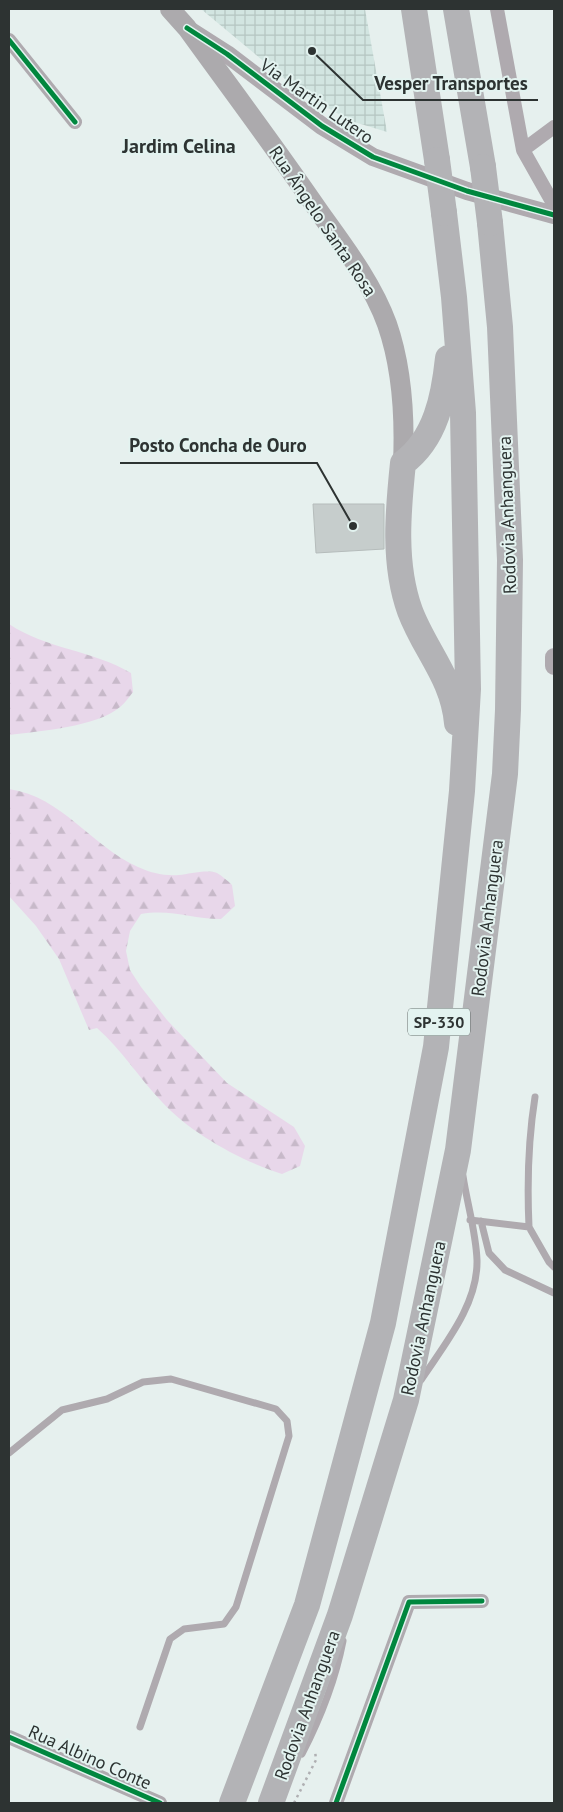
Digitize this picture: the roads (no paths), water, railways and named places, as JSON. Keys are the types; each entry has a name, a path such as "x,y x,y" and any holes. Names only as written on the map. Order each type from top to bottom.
{"highway":[{"name":"Rodovia Anhanguera","path":"232,1803 307,1605 383,1323 436,1047 462,791 468,689 463,413 454,297 438,160 414,9"},
{"name":"Rodovia Anhanguera","path":"271,1803 340,1615 406,1400 458,1150 505,774 508,710 510,560 500,327 483,167 456,9"},
{"path":"454,297 445,386 423,445 403,463 398,514 401,582 411,612 447,680 455,708 462,791"}],"main road":[{"name":"Rua Ângelo Santa Rosa","path":"170,9 187,28 361,272 378,304 386,323 396,363 404,426 403,463"}],"street":[{"path":"497,9 523,150 554,204"},
{"name":"Via Martin Lutero","path":"187,28 227,54 322,126 373,157 467,191 554,215"},
{"path":"9,40 75,122"},
{"path":"523,150 554,126"},
{"path":"554,658 554,666"},
{"path":"336,1803 410,1602 482,1601"},
{"name":"Rua Albino Conte","path":"9,1737 160,1803"}],"lane":[{"path":"535,1097 529,1140 527,1185 529,1226 549,1262 554,1267"},
{"path":"406,1400 455,1330 472,1290 477,1260 458,1150"},
{"path":"470,1220 529,1226"},
{"path":"481,1221 489,1253 505,1270 554,1293"},
{"path":"9,1453 62,1410 107,1399 143,1382 171,1378 276,1409 287,1421 288,1436 236,1607 224,1624 184,1629 170,1639 140,1727"},
{"path":"347,1620 359,1556"},
{"path":"298,1761 312,1735 336,1675 345,1629"},
{"path":"276,1803 289,1778"}],"place":[{"name":"Vesper Transportes","path":"312,51"},
{"name":"Posto Concha de Ouro","path":"353,526"}],"district":[{"name":"Jardim Celina","path":"179,146"}]}
